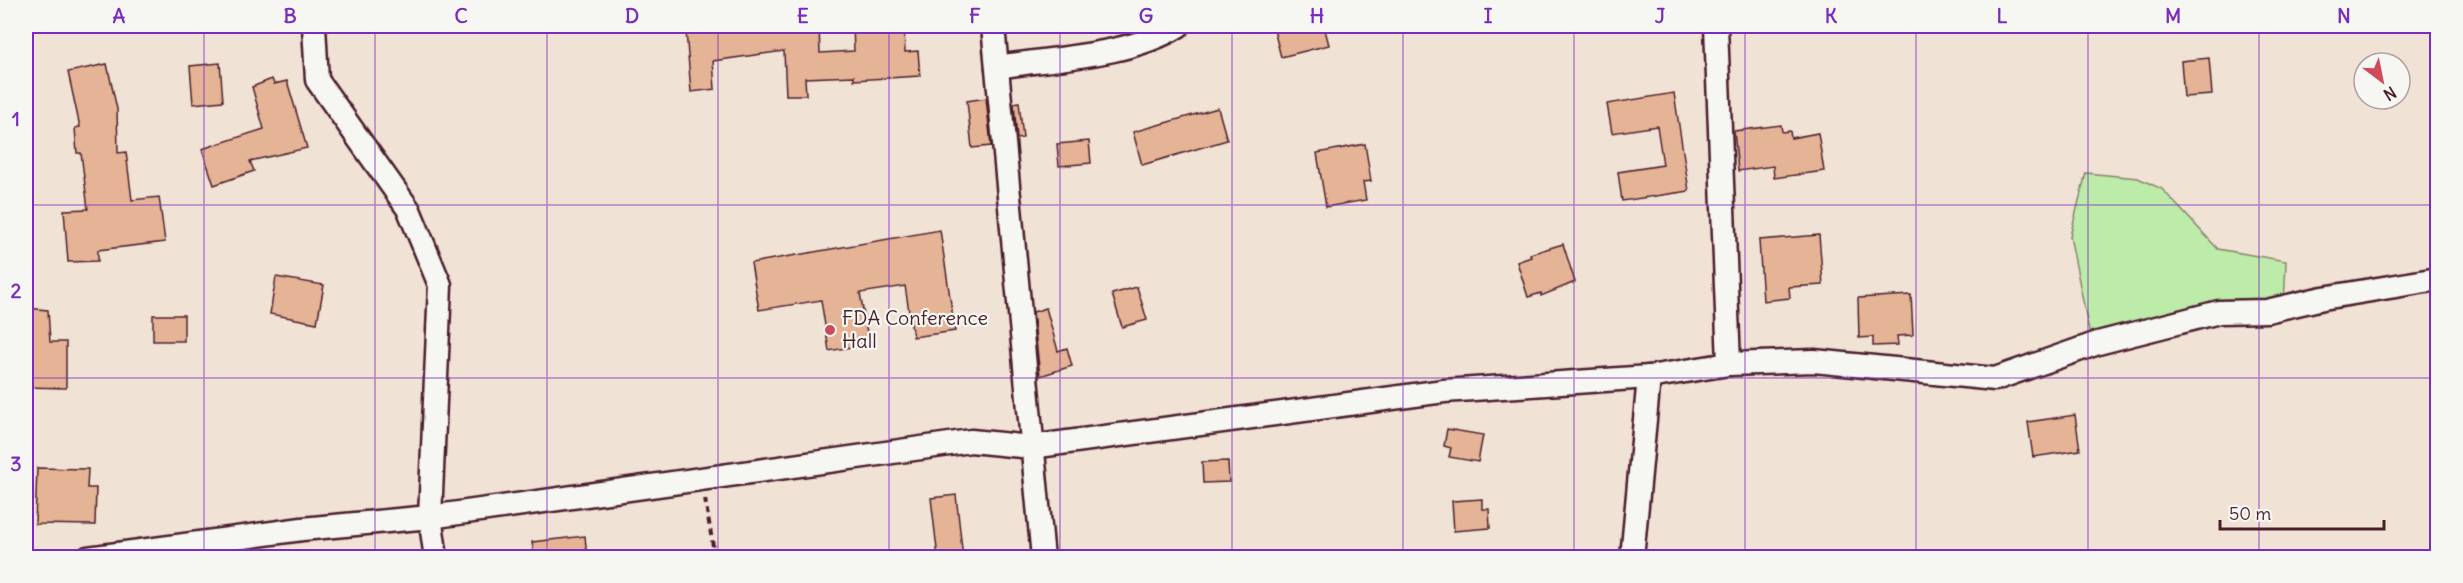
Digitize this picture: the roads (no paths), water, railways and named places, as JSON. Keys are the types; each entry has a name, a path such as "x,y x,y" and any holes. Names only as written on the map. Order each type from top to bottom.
{"street":[{"path":"314,26 317,80 409,210 440,285 430,517 436,558"},
{"path":"993,26 1043,558"},
{"path":"997,67 1119,48 1168,32 1178,26"},
{"path":"1716,26 1729,364"},
{"path":"88,558 303,529 430,517 702,481 971,441 1031,447 1444,391 1649,377 1729,364 1814,361 1995,379 2098,343 2219,312 2267,310 2323,298 2438,279"},
{"path":"1632,558 1649,377"}],"place":[{"name":"FDA Conference Hall","path":"830,330"}]}
